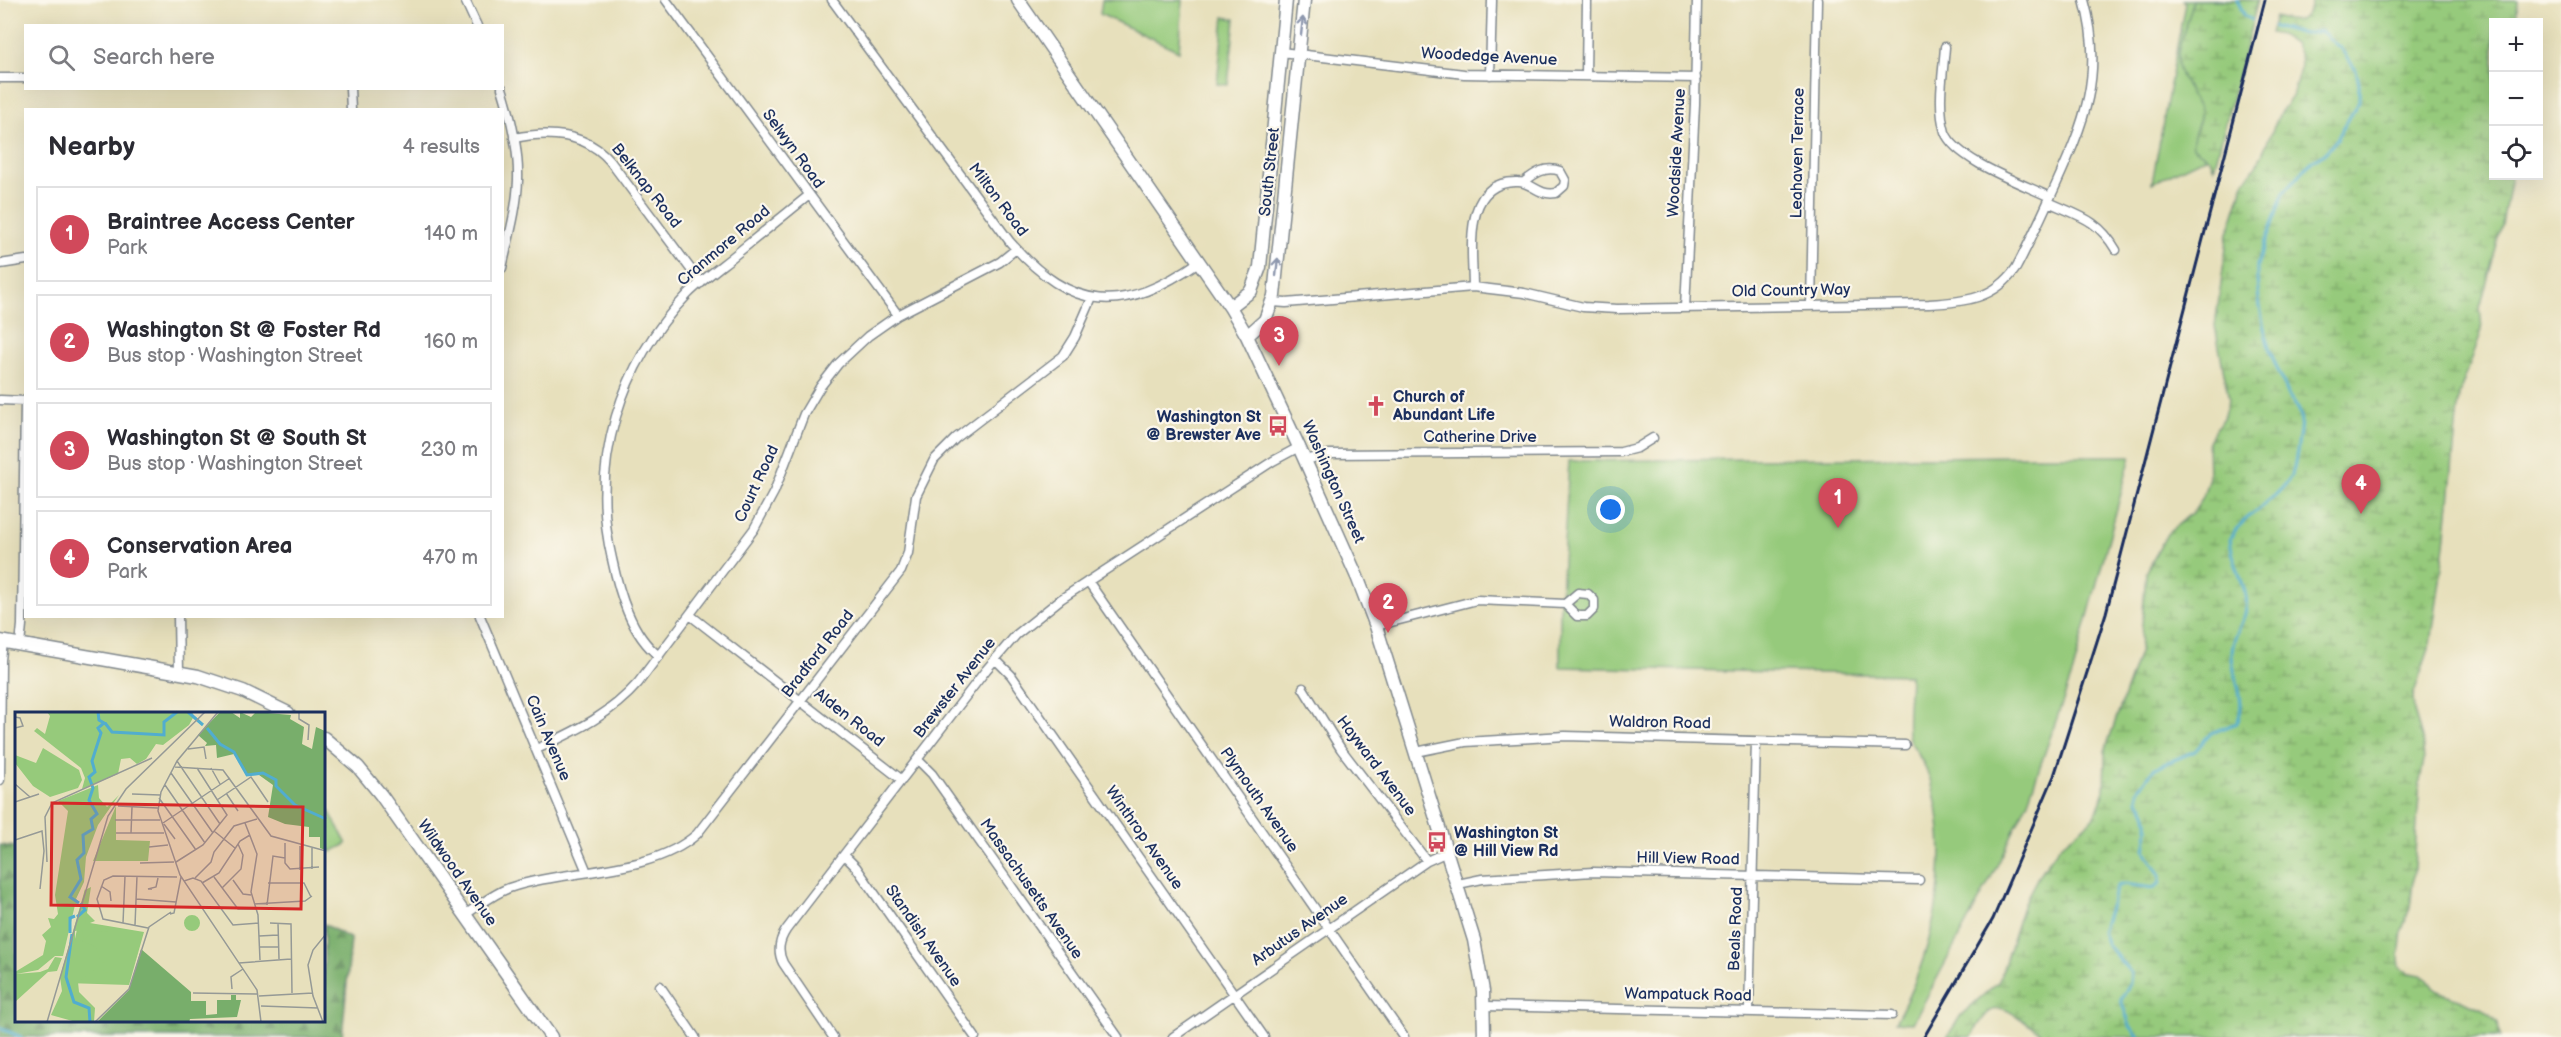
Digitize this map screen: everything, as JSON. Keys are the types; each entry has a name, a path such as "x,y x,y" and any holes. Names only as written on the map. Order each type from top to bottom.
{"main road":[{"name":"Washington Street","path":"1018,0 1230,307 1247,336 1305,460 1358,579 1376,626 1458,884 1476,947 1484,1006 1484,1037"},
{"name":"South Street","path":"1230,307 1251,291 1260,267 1286,0"},
{"name":"South Street","path":"1247,336 1265,320 1273,302 1304,0"},
{"path":"2,642 179,672 233,687 286,712"},
{"name":"Wildwood Avenue","path":"326,740 358,767 375,787 551,1037"}],"street":[{"path":"465,0 476,24"},
{"name":"Selwyn Road","path":"666,0 898,315"},
{"name":"Milton Road","path":"832,0 1016,249 1048,276 1092,298 1108,301 1132,296 1173,279 1200,261"},
{"path":"1490,75 1492,0"},
{"path":"1586,76 1587,0"},
{"name":"Woodside Avenue","path":"1685,308 1696,78 1697,0"},
{"name":"Leahaven Terrace","path":"1811,306 1816,0"},
{"name":"Old Country Way","path":"1273,302 1286,303 1473,287 1524,293 1583,307 1617,309 1951,303 1974,300 1987,295 2002,284 2016,268 2077,138 2090,95 2091,44 2084,0"},
{"path":"1945,47 1942,117 1945,132 1951,144 1968,158 2095,223 2105,232 2116,250"},
{"name":"Woodedge Avenue","path":"1281,52 1442,72 1490,75 1696,78"},
{"path":"0,78 24,78"},
{"path":"350,90 351,108"},
{"path":"502,90 518,164 517,191 504,258"},
{"name":"Belknap Road","path":"514,138 565,136 582,140 595,147 610,161 700,283"},
{"path":"1473,287 1471,239 1477,209 1486,195 1496,187 1507,183 1524,183"},
{"name":"Cranmore Road","path":"659,656 646,645 638,632 614,571 605,516 606,466 617,410 634,369 666,320 700,283 808,195"},
{"name":"Court Road","path":"537,749 586,726 611,710 631,691 659,656 738,552 759,520 778,482 800,423 820,387 852,349 898,315 1000,262 1016,249"},
{"path":"0,264 24,260"},
{"name":"Bradford Road","path":"466,914 507,889 657,856 691,840 710,820 901,572 908,553 916,496 934,460 957,438 1063,356 1071,345 1092,298"},
{"path":"0,400 24,400"},
{"name":"Catherine Drive","path":"1305,460 1340,453 1621,452 1637,448 1653,438"},
{"name":"Brewster Avenue","path":"833,1037 780,958 779,947 786,930 995,659 1025,627 1088,581 1273,461 1299,447"},
{"path":"20,645 24,475"},
{"name":"Plymouth Avenue","path":"1088,581 1404,1037"},
{"path":"1376,626 1477,600 1565,604"},
{"name":"Alden Road","path":"690,615 902,780"},
{"path":"178,618 179,672"},
{"name":"Cain Avenue","path":"481,618 587,872"},
{"path":"0,780 2,642"},
{"name":"Winthrop Avenue","path":"995,659 1011,675 1264,1037"},
{"name":"Hayward Avenue","path":"1303,688 1341,749 1426,861"},
{"name":"Waldron Road","path":"1416,752 1465,742 1533,737 1629,737 1905,745"},
{"name":"Beals Road","path":"1749,1011 1756,741"},
{"name":"Massachusetts Avenue","path":"918,760 932,774 1118,1037"},
{"name":"Arbutus Avenue","path":"1173,1037 1426,861 1448,852"},
{"name":"Standish Avenue","path":"844,855 856,867 975,1037"},
{"name":"Hill View Road","path":"1458,884 1482,879 1581,872 1919,880"},
{"path":"660,986 695,1037"},
{"name":"Wampatuck Road","path":"1484,1006 1892,1015"}],"green space":[{"path":"1102,0 1183,0 1179,51 1100,14"},
{"path":"2183,0 2252,0 2212,154 2152,183 2185,3"},
{"path":"2193,0 2258,0 2214,168 2210,159 2193,147 2193,137 2200,119 2200,111 2183,80 2178,64 2179,48"},
{"path":"2313,0 2518,0 2516,18 2489,18 2489,180 2510,180 2502,225 2480,308 2482,330 2459,395 2445,545 2431,643 2413,696 2424,760 2420,781 2410,908 2402,930 2399,958 2400,967 2409,973 2421,975 2435,990 2481,1008 2498,1023 2500,1037 2045,1037 2009,1012 1994,1009 1987,1013 1972,1037 1947,1037 1961,1015 1999,981 2024,903 2040,873 2060,846 2094,818 2104,794 2105,751 2140,650 2146,573 2167,534 2195,510 2203,497 2209,477 2208,441 2223,418 2229,399 2215,326 2228,233 2244,183 2259,161 2280,113 2292,97 2301,66 2300,54 2294,43 2280,35 2270,33 2275,17 2300,20 2310,8"},
{"path":"1224,17 1235,19 1228,85 1217,84"},
{"path":"2131,456 2073,672 2028,801 1994,872 1913,1023 1895,1022 1908,997 1928,942 1935,913 1941,854 1934,791 1926,769 1908,734 1910,675 1560,667 1560,612 1569,461"},
{"path":"329,811 347,844 331,852 326,842 326,813"},
{"path":"0,845 15,847 15,1022 326,1022 326,925 351,939 342,1037 0,1037"}],"waterway":[{"path":"2237,0 2245,16 2252,20"},
{"path":"2139,1037 2130,1026 2121,1000 2130,983 2131,973 2107,945 2102,932 2117,886 2124,884 2153,888 2160,883 2160,875 2145,851 2148,818 2138,800 2138,790 2155,768 2195,751 2211,733 2237,723 2241,705 2232,647 2247,605 2232,554 2230,538 2244,521 2285,485 2293,472 2298,444 2301,417 2298,408 2288,394 2269,347 2260,306 2257,265 2284,192 2312,161 2326,152 2337,139 2359,101 2356,70 2341,49 2321,31 2304,34 2273,26"},
{"path":"0,1028 21,1037"}],"railway":[{"path":"1924,1037 1993,919 2054,776 2106,613 2265,0"}],"place":[{"name":"Washington St @ South St","path":"1279,366"},
{"name":"Church of Abundant Life","path":"1376,406"},
{"name":"Washington St @ Brewster Ave","path":"1278,426"},
{"name":"Conservation Area","path":"2361,514"},
{"name":"Braintree Access Center","path":"1838,528"},
{"name":"Washington St @ Foster Rd","path":"1388,633"},
{"name":"Washington St @ Hill View Rd","path":"1437,842"}]}
